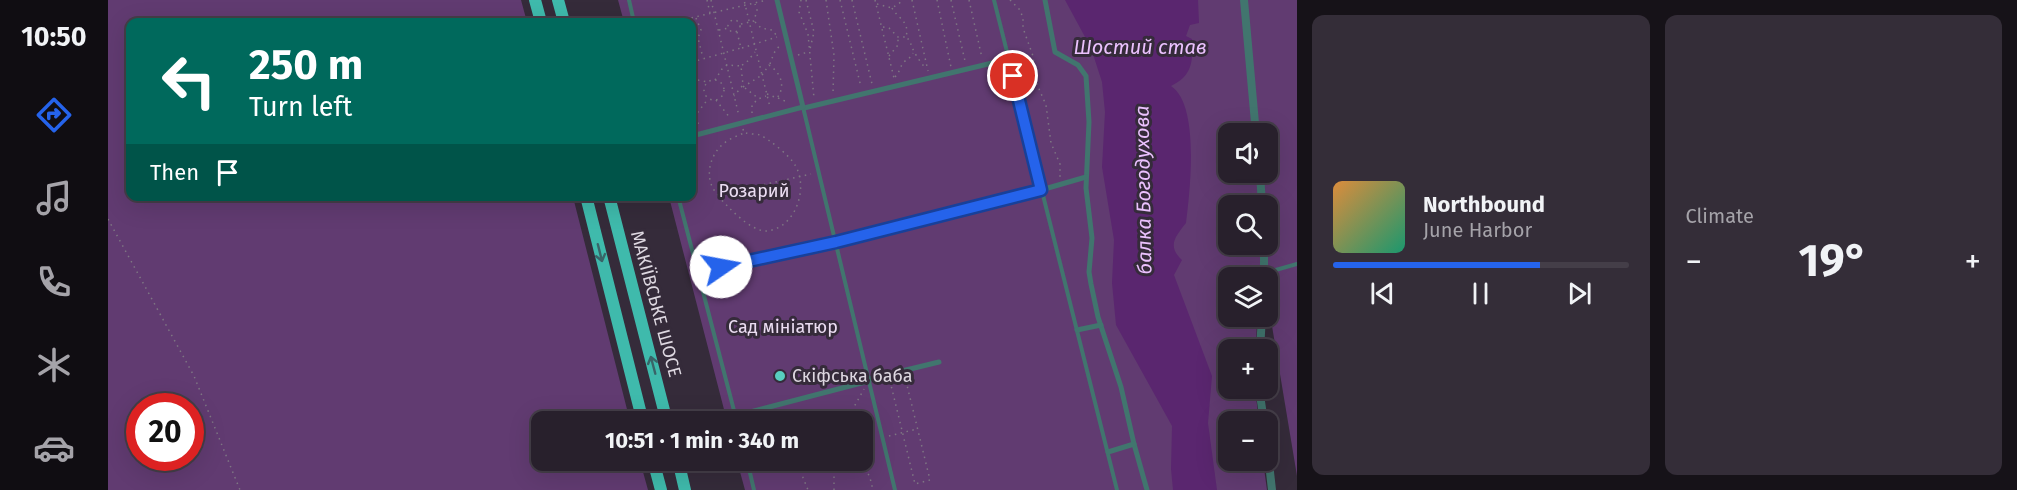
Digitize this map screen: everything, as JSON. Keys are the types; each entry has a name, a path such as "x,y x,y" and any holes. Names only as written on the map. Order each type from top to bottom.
{"main road":[{"path":"535,0 540,18"},
{"path":"558,0 563,18"},
{"path":"587,201 640,411"},
{"name":"МАКІЇВСЬКЕ ШОСЕ","path":"610,201 665,411"},
{"path":"656,471 661,490"},
{"path":"681,471 685,490"}],"street":[{"path":"777,0 803,107"},
{"path":"1045,0 1055,52 1078,65 1086,76 1089,122 1086,188 1092,237 1089,272 1101,325 1121,387 1147,490"},
{"path":"1244,0 1255,123"},
{"path":"696,135 793,109 1009,59"},
{"path":"1041,190 1086,177"},
{"path":"1077,330 1101,325"},
{"path":"763,411 889,374 939,362"},
{"path":"1108,452 1134,444"},
{"path":"1270,471 1272,490"}],"lane":[{"path":"628,0 633,18"},
{"path":"994,0 1117,490"},
{"path":"803,107 895,490"},
{"path":"698,272 836,242 1041,190"},
{"path":"679,201 734,411"},
{"path":"1278,271 1297,264"},
{"path":"750,471 754,490"}],"path":[{"path":"707,0 718,30 744,133"},
{"path":"711,0 712,13"},
{"path":"744,0 772,115"},
{"path":"703,58 696,17 767,0"},
{"path":"801,0 799,12 808,34 815,105"},
{"path":"806,0 814,32 810,52"},
{"path":"826,0 834,55 832,77 834,100"},
{"path":"840,0 862,93"},
{"path":"852,0 873,91"},
{"path":"892,8 904,0"},
{"path":"912,0 929,77"},
{"path":"937,0 952,72"},
{"path":"951,0 966,69"},
{"path":"969,0 984,65"},
{"path":"1010,0 1020,10 1023,18 1023,28 1033,56 1036,82 1046,105 1051,143 1060,164 1062,184"},
{"path":"876,2 892,8 905,22 906,37"},
{"path":"876,2 896,85"},
{"path":"754,3 757,10 754,21"},
{"path":"729,28 733,20 738,21 740,25"},
{"path":"740,25 754,21"},
{"path":"754,21 761,28 772,30 778,37"},
{"path":"740,25 737,32 741,48"},
{"path":"882,27 889,28 898,37 906,37 927,69"},
{"path":"718,30 729,28 737,32"},
{"path":"696,61 784,35"},
{"path":"734,96 756,77 762,75 770,65 784,35"},
{"path":"889,56 898,45 898,37"},
{"path":"715,80 727,65 741,66 756,51"},
{"path":"791,57 810,52"},
{"path":"894,78 901,71 904,62 912,57 914,52"},
{"path":"770,65 782,81 782,90 777,98"},
{"path":"741,66 743,87 759,99"},
{"path":"696,80 708,82 715,80 722,83 723,95 716,100 709,99 704,89 708,82"},
{"path":"756,119 751,112 752,105 767,95 786,102 793,109"},
{"path":"696,113 709,99"},
{"path":"716,100 734,125"},
{"path":"696,120 705,133"},
{"path":"744,133 759,135 788,156 795,164 800,178 800,191 794,213 786,223 765,231 739,217 718,195 710,182 709,169 714,155 723,144 744,133"},
{"path":"718,195 800,178 818,172"},
{"path":"108,219 194,376 240,490"},
{"path":"889,374 915,483 930,480 904,371"},
{"path":"852,411 869,380"},
{"path":"883,438 918,429"},
{"path":"800,471 808,490"},
{"path":"834,471 834,490"},
{"path":"867,471 872,490"}],"green space":[{"path":"108,0 521,0 526,18 126,18 126,201 574,201 627,411 531,411 531,471 643,471 648,490 108,490"},
{"path":"618,0 1297,0 1297,476 1278,362 1278,339 1274,339 1272,327 1278,327 1278,267 1218,267 1218,327 1257,327 1256,339 1218,339 1218,399 1256,399 1258,411 1218,411 1218,471 1264,471 1267,490 745,490 740,471 873,471 873,411 724,411 670,201 696,201 696,18 623,18"}],"water":[{"name":"Шостий став","path":"1065,0 1198,0 1199,23 1190,25 1186,36 1192,39 1190,67 1184,77 1171,86 1180,96 1186,111 1191,150 1186,223 1174,241 1177,255 1182,260 1174,275 1212,376 1208,423 1217,490 1173,490 1172,426 1116,325 1112,283 1114,240 1102,167 1105,112 1102,82 1091,48"}],"place":[{"name":"Скіфська баба","path":"780,376"}],"route":[{"path":"721,267 836,242 1041,190 1023,109 1013,76"}],"water label":[{"name":"балка Богодухова","path":"1143,190"}],"park label":[{"name":"Розарий","path":"754,191"},
{"name":"Сад мініатюр","path":"783,327"}]}
